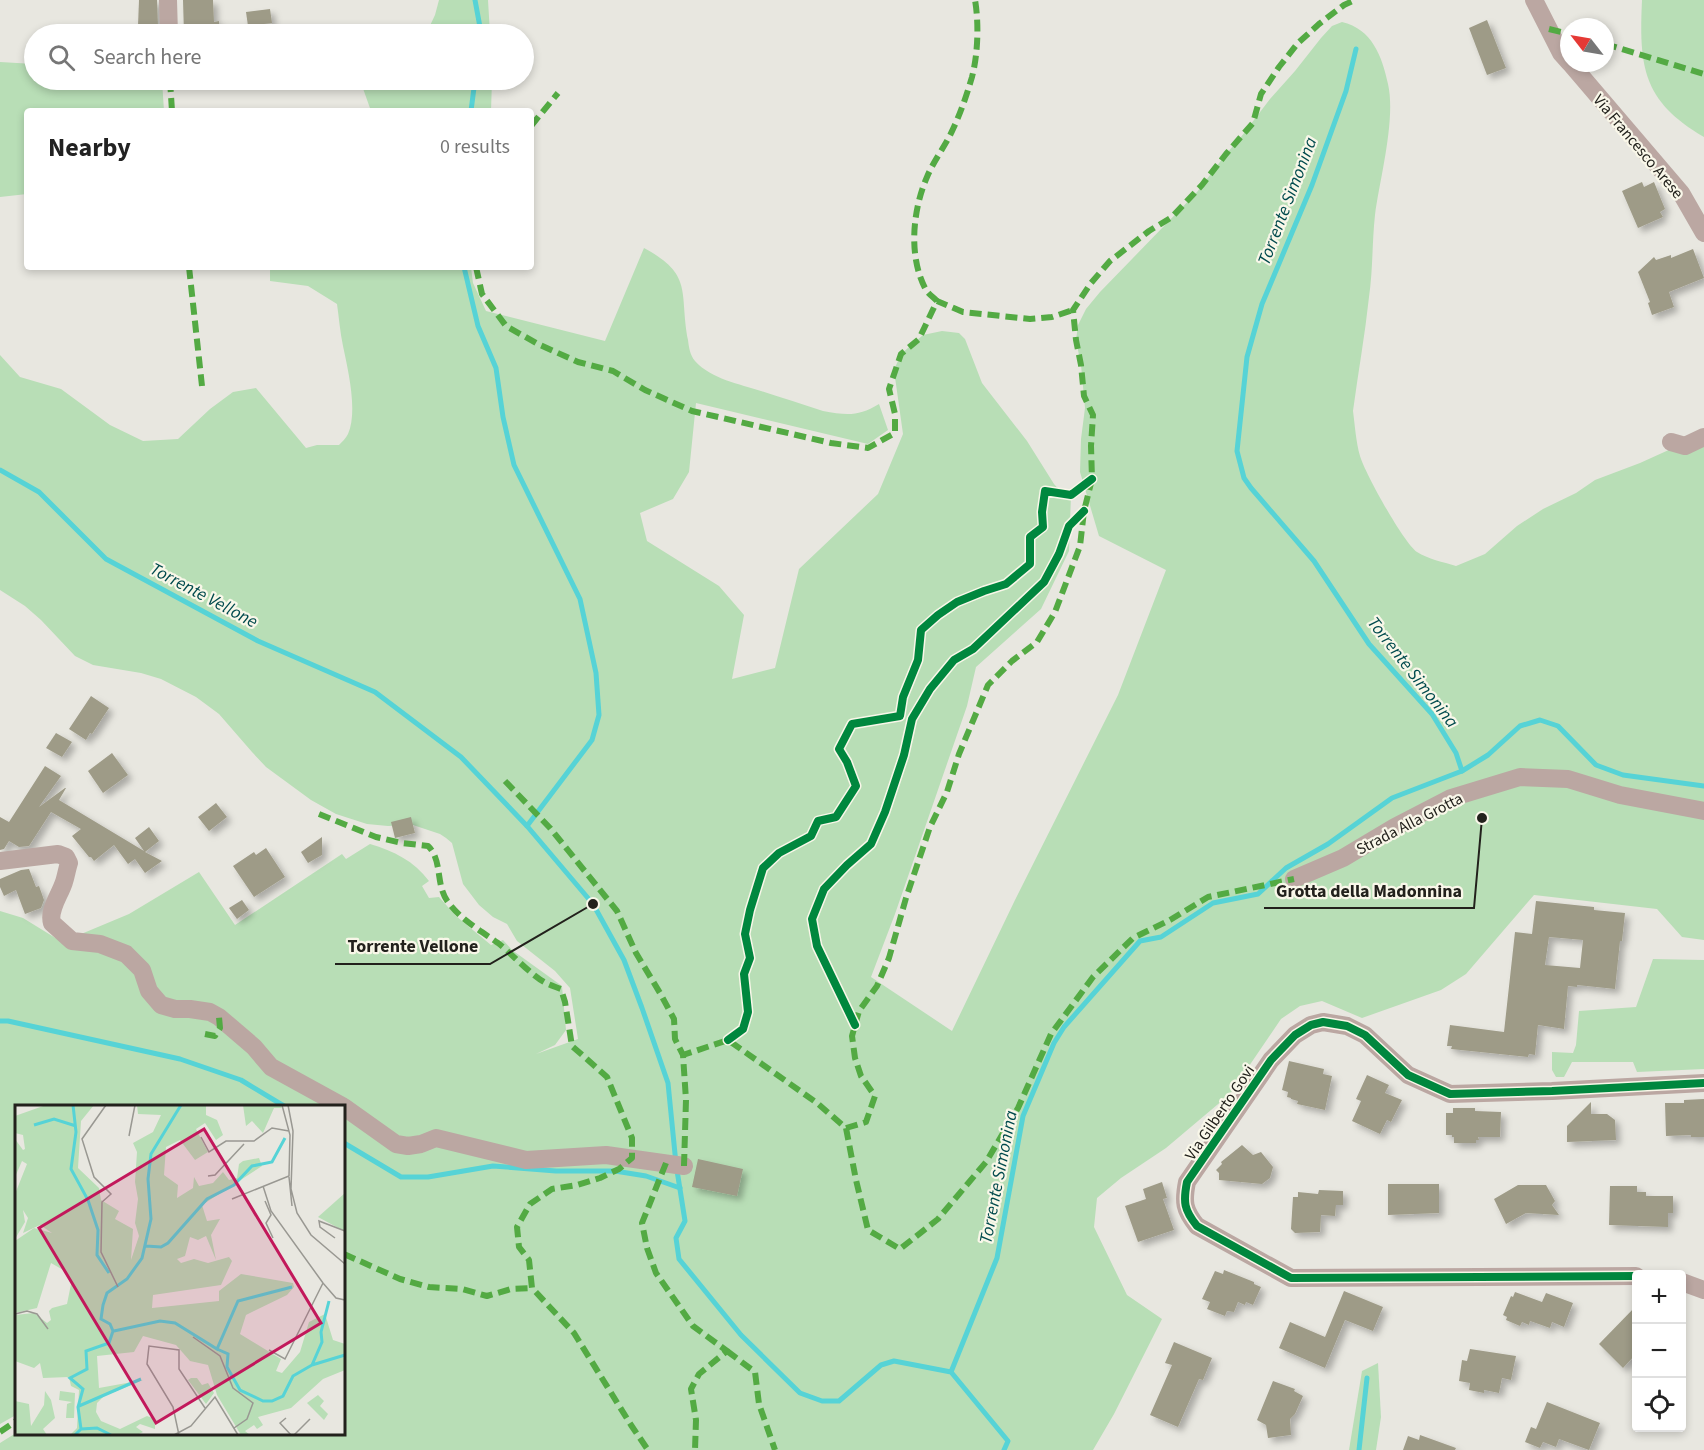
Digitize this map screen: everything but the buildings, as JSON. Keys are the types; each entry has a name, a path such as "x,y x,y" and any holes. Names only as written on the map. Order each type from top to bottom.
{"street":[{"path":"168,0 169,24"},
{"name":"Via Francesco Arese","path":"1534,0 1560,50"},
{"name":"Via Francesco Arese","path":"1578,72 1681,194 1704,233"},
{"path":"1671,442 1685,446 1704,437"},
{"name":"Strada Alla Grotta","path":"1294,879 1343,858 1395,827 1451,798 1520,777 1568,779 1620,795 1704,811"},
{"path":"0,861 58,854 66,857 69,863 64,884 51,913 52,923 72,941 100,944 126,954 142,970 149,991 161,1005 175,1009 210,1012 219,1017 254,1047 271,1067 339,1105"},
{"name":"Via Gilberto Govi","path":"1632,1276 1291,1278 1197,1226 1188,1216 1184,1200 1188,1182 1271,1060 1295,1035 1311,1024 1323,1022 1347,1026 1365,1035 1408,1075 1450,1094 1542,1092 1704,1083"},
{"path":"345,1108 396,1144 408,1146 421,1144 435,1138 526,1160 606,1155 684,1166"},
{"path":"1686,1283 1704,1290"}],"green space":[{"path":"439,0 488,0 489,24 431,24"},
{"path":"1642,0 1704,0 1704,137 1668,110 1656,95 1649,80 1642,44"},
{"path":"1342,22 1368,37 1379,54 1388,84 1389,131 1375,215 1366,326 1353,411 1360,456 1369,477 1394,522 1411,546 1426,557 1456,566 1485,554 1517,526 1595,480 1640,463 1704,434 1704,940 1682,937 1657,909 1534,895 1466,974 1441,990 1362,1018 1322,1001 1300,1006 1281,1019 1230,1094 1166,1148 1121,1178 1097,1198 1094,1227 1127,1295 1162,1319 1114,1414 1093,1450 0,1450 0,1443 15,1434 345,1435 345,1105 15,1105 15,1416 0,1424 0,911 23,918 62,942 129,914 199,872 235,925 342,854 346,859 370,844 410,862 429,881 422,886 429,898 439,897 456,916 491,945 503,940 512,950 562,986 566,1030 555,1045 536,1054 578,1039 570,988 555,971 517,941 507,924 493,917 479,905 463,884 452,843 446,838 413,825 367,824 336,814 311,800 266,767 219,714 196,697 161,679 141,673 93,665 75,656 41,620 25,606 0,590 0,355 20,377 61,389 110,425 143,441 178,439 210,409 233,392 256,388 306,448 317,445 339,445 348,434 351,425 352,402 337,304 308,286 270,281 270,270 471,270 473,283 486,311 605,341 644,248 671,267 678,276 690,351 693,359 702,367 726,380 823,411 852,414 879,404 888,430 868,444 696,403 689,472 673,499 640,513 647,541 719,586 744,615 732,679 775,668 799,569 878,494 903,434 894,370 901,354 923,335 942,331 959,333 965,339 982,383 1027,441 1054,484 1062,493 1071,495 1069,551 1041,609 976,667 967,706 871,977 952,1031 1118,695 1166,570 1099,536 1080,472 1085,408 1076,340 1078,325 1086,309 1100,292 1197,192 1270,99 1332,26"},
{"path":"0,62 24,63 24,90 163,90 164,108 24,108 24,194 0,197"},
{"path":"364,90 492,90 491,108 370,108"},
{"path":"1653,959 1704,960 1704,1069 1637,1072 1633,1062 1572,1062 1564,1077 1556,1077 1552,1070 1552,1052 1573,1053 1576,1045 1579,1011 1636,1007"},
{"path":"1378,1363 1381,1417 1376,1450 1349,1450 1362,1371"}],"waterway":[{"path":"475,0 479,24"},
{"name":"Torrente Simonina","path":"951,1372 997,1258 1023,1116 1054,1043 1064,1027 1140,941 1161,937 1213,903 1258,894 1286,868 1328,844 1392,798 1462,771 1456,753 1432,714 1369,644 1314,561 1251,488 1244,478 1237,451 1247,357 1262,304 1312,185 1346,91 1356,49"},
{"path":"471,108 474,90"},
{"path":"465,270 478,326 496,368 503,417 514,465 580,599 596,673 599,715 592,740 527,826"},
{"name":"Torrente Vellone","path":"0,470 39,492 106,559 258,641 375,692 461,757 527,826 593,904 624,960 668,1083 676,1164 685,1221 676,1238 679,1259 741,1335 800,1393 822,1401 839,1401 881,1365 894,1361 951,1372 1008,1441 1004,1450"},
{"path":"1462,771 1488,755 1520,726 1540,720 1558,726 1596,765 1623,775 1704,786"},
{"path":"0,1021 180,1059 241,1080 282,1105"},
{"path":"345,1144 401,1177 428,1177 493,1166 556,1171 615,1171 646,1176 680,1188"},
{"path":"1359,1450 1367,1378"}],"marked path":[{"path":"937,301 926,290 920,275 914,247 914,232 922,190 956,123 972,77 977,38 975,0"},
{"path":"846,1128 866,1122 875,1096 861,1076 855,1058 852,1036 859,1011 877,986 889,958 930,827 947,792 959,754 988,685 1012,661 1037,642 1055,612 1080,546 1084,511 1092,479 1093,415 1084,396 1073,310 1091,283 1110,261 1149,231 1172,217 1202,185 1253,123 1261,94 1298,43 1344,5 1355,0"},
{"path":"1549,29 1560,32"},
{"path":"1614,47 1704,74"},
{"path":"171,90 172,108"},
{"path":"534,122 558,93"},
{"path":"189,270 202,386"},
{"path":"477,270 482,294 506,326 538,344 578,362 613,371 645,390 692,411 831,443 868,448 895,433 895,414 889,389 901,354 919,339 937,301 963,312 1030,319 1052,317 1073,310"},
{"path":"505,781 550,828 617,911 636,953 674,1019 675,1039 683,1055"},
{"path":"319,814 376,837 428,846 436,858 442,888 448,902 465,919 498,943 527,969 548,984 561,989 572,1046 607,1077 632,1138 632,1158 619,1169 600,1178 552,1189 530,1204 517,1227 519,1247 529,1260 532,1288 574,1333 648,1450"},
{"path":"684,1166 686,1100 683,1055 728,1040 817,1103 846,1128 868,1230 900,1249 938,1219 986,1162 1018,1108 1051,1034 1093,977 1133,938 1170,920 1208,897 1294,879"},
{"path":"205,1034 215,1036 220,1028 219,1017"},
{"path":"666,1163 642,1223 647,1248 656,1273 693,1326 727,1351 699,1374 691,1389 696,1420 695,1450"},
{"path":"345,1254 400,1279 429,1287 462,1289 487,1296 511,1289 532,1288"},
{"path":"727,1351 755,1372 759,1404 775,1450"},
{"path":"0,1432 15,1422"}],"cycle path":[{"path":"728,1040 743,1029 748,1012 744,974 750,958 745,934 763,868 779,853 811,836 818,821 836,817 856,786 847,762 839,749 852,724 900,716 903,697 918,660 921,630 957,602 1006,584 1030,564 1030,537 1043,527 1042,512 1045,491 1071,495 1092,479"},
{"path":"855,1025 817,946 812,919 824,889 871,844 885,812 904,755 912,719 930,689 954,660 973,649 1044,582 1059,554 1069,526 1084,511"},
{"path":"1632,1276 1291,1278 1197,1226 1186,1206 1187,1182 1271,1060 1295,1035 1311,1025 1323,1022 1347,1026 1365,1035 1408,1075 1450,1094 1704,1083"}],"place":[{"name":"Grotta della Madonnina","path":"1482,818"},
{"name":"Torrente Vellone","path":"593,904"}]}
